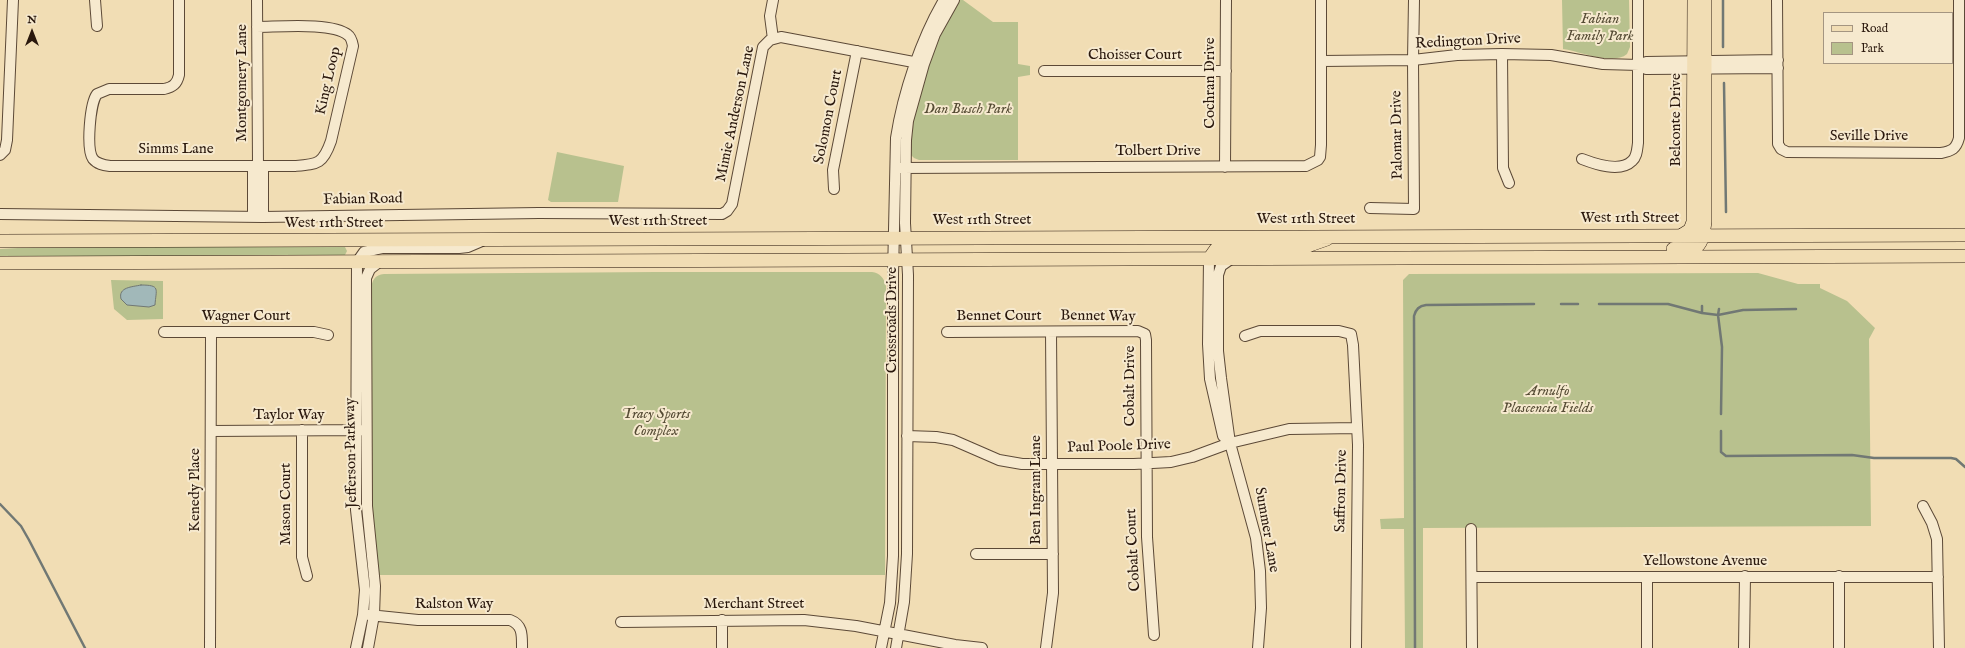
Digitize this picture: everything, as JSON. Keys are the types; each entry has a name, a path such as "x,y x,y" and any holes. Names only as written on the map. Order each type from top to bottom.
{"main road":[{"name":"Belconte Drive","path":"1694,0 1700,65 1705,222 1703,235"},
{"name":"Belconte Drive","path":"1682,235 1690,230 1693,222 1700,65 1706,0"},
{"path":"1575,258 1586,252 1601,250 1692,248 1702,244 1703,235"},
{"name":"West 11th Street","path":"0,241 900,237 1965,235"},
{"path":"1209,259 1216,249 1224,246 1307,246 1320,243 1332,236"},
{"path":"0,263 1963,258"}],"street":[{"path":"0,155 5,150 7,140 5,65 13,0"},
{"path":"95,0 97,26"},
{"name":"Simms Lane","path":"179,0 180,75 176,84 164,89 109,89 98,94 92,105 90,150 94,160 100,164 110,166 258,165"},
{"name":"Montgomery Lane","path":"257,0 258,165 253,171 258,217"},
{"path":"773,0 770,16 773,39"},
{"name":"Crossroads Drive","path":"881,648 892,588 893,260 900,237 900,168 924,38 944,0"},
{"name":"Crossroads Drive","path":"920,64 954,0"},
{"name":"Cochran Drive","path":"1225,167 1226,0"},
{"path":"1321,0 1322,61"},
{"name":"Palomar Drive","path":"1370,208 1414,209 1412,60 1414,0"},
{"path":"1582,159 1597,164 1614,166 1626,165 1632,162 1636,156 1638,143 1639,65 1638,0"},
{"name":"Seville Drive","path":"1777,0 1778,144 1781,149 1787,152 1941,153 1951,152 1957,146 1959,138 1959,97 1955,57 1959,0"},
{"name":"King Loop","path":"257,27 318,27 338,30 349,35 353,46 331,141 326,156 314,164 258,165"},
{"name":"Mimie Anderson Lane","path":"727,211 732,204 734,196 763,47 767,42 781,37 920,64"},
{"name":"Solomon Court","path":"834,189 833,170 857,51"},
{"path":"1502,54 1503,168 1509,182"},
{"name":"Redington Drive","path":"1322,61 1412,60 1457,55 1502,54 1552,55 1603,64 1639,65 1646,62 1700,65 1778,64"},
{"name":"Tolbert Drive","path":"900,168 1306,166 1318,160 1321,146 1322,61"},
{"name":"Choisser Court","path":"1044,71 1226,70"},
{"name":"Fabian Road","path":"0,214 258,217 539,213 714,215 727,211"},
{"name":"Crossroads Drive","path":"896,648 906,579 909,374 908,260 900,237"},
{"path":"357,262 364,252 382,248 459,248 468,247 487,239"},
{"name":"Summer Lane","path":"1209,259 1208,344 1210,379 1223,436 1230,443"},
{"name":"Summer Lane","path":"1231,259 1221,266 1219,270 1218,351 1230,443 1256,538 1262,608 1258,648"},
{"name":"Jefferson Parkway","path":"357,262 361,430 367,506 374,564 374,615 368,648"},
{"name":"Jefferson Parkway","path":"356,648 363,615 364,571 356,510 361,430 366,278 370,268 379,262"},
{"name":"Bennet Way","path":"1051,332 1138,331 1145,334"},
{"name":"Saffron Drive","path":"1245,336 1260,331 1339,331 1350,334 1353,344 1357,428 1356,648"},
{"name":"Wagner Court","path":"164,332 314,332 328,335"},
{"name":"Kenedy Place","path":"210,648 211,332"},
{"name":"Bennet Court","path":"947,332 1051,332"},
{"name":"Ben Ingram Lane","path":"1046,648 1053,592 1051,332"},
{"name":"Cobalt Drive","path":"1145,334 1146,463"},
{"name":"Paul Poole Drive","path":"907,436 936,437 953,440 999,460 1022,464 1146,463 1171,462 1192,457 1230,443 1289,429 1357,428"},
{"name":"Mason Court","path":"302,430 302,557 307,576"},
{"name":"Taylor Way","path":"211,431 361,430"},
{"name":"Cobalt Court","path":"1146,463 1147,537 1154,635"},
{"path":"1923,506 1932,523 1937,539 1939,648"},
{"path":"1471,529 1472,648"},
{"path":"976,554 1053,554"},
{"path":"1744,648 1745,576"},
{"path":"1839,576 1839,647"},
{"name":"Yellowstone Avenue","path":"1472,577 1938,577"},
{"path":"1646,577 1647,648"},
{"name":"Ralston Way","path":"363,615 418,620 510,620 517,622 522,632 522,648"},
{"path":"722,620 722,648"},
{"name":"Merchant Street","path":"622,622 804,620 885,631 982,648"}],"green space":[{"name":"Dan Busch Park","path":"960,0 963,0 993,22 1018,22 1018,64 1030,66 1030,75 1018,77 1018,160 919,160 910,154 914,118 933,52 937,41"},
{"name":"Fabian Family Park","path":"1562,0 1629,0 1630,47 1627,54 1613,59 1596,57 1563,49"},
{"path":"557,152 624,166 618,202 551,202 548,200"},
{"path":"35,247 345,247 347,251 345,255 0,256 0,249"},
{"name":"Tracy Sports Complex","path":"872,272 877,273 883,278 886,286 885,575 379,575 372,514 371,289 374,278 384,274"},
{"name":"Arnulfo Plascencia Fields","path":"1758,273 1798,284 1820,284 1820,288 1847,301 1875,328 1869,339 1871,526 1423,528 1423,648 1405,648 1404,529 1381,529 1380,519 1404,518 1403,280 1409,274"},
{"path":"111,280 163,281 163,319 127,320 114,309"}],"water":[{"path":"141,285 152,286 156,289 155,305 149,307 127,305 121,299 122,292 126,288"}],"waterway":[{"path":"1723,0 1723,47"},
{"path":"1724,83 1726,212"},
{"path":"1415,648 1414,316 1421,306 1426,305 1534,304"},
{"path":"1561,304 1578,304"},
{"path":"1599,304 1668,304 1702,313"},
{"path":"1702,306 1702,313 1718,315 1722,347 1721,414"},
{"path":"1719,309 1718,315 1743,310 1796,309"},
{"path":"1721,431 1721,452 1726,456 1852,455 1874,458 1951,458 1956,459 1965,467"},
{"path":"0,504 21,526 85,648"}]}
